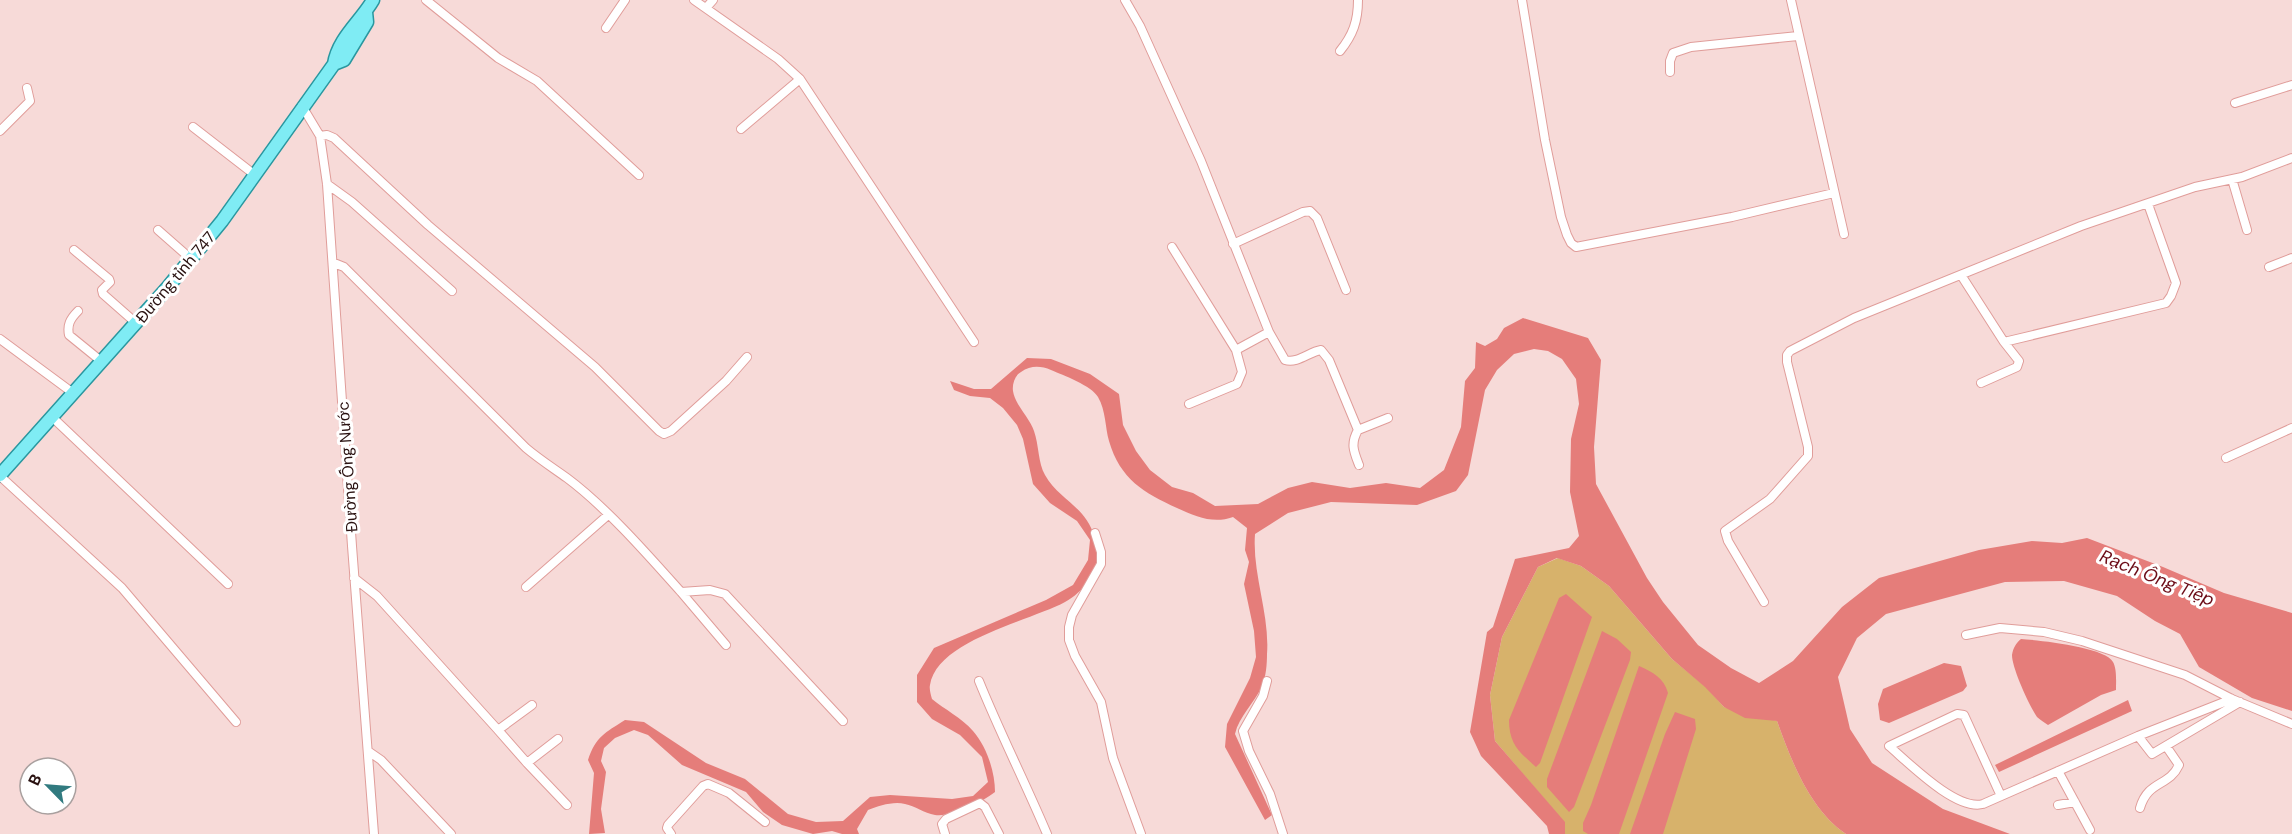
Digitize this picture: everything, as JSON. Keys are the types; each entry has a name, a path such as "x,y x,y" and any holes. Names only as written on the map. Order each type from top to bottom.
{"main road":[{"name":"Đường tỉnh 747","path":"0,476 136,323 222,221 302,106 334,64 344,60 367,22 366,12 373,0"}],"street":[{"path":"426,0 498,58 537,81 639,175"},
{"path":"606,27 625,0"},
{"path":"694,0 778,59 800,79 974,342"},
{"path":"706,8 714,0"},
{"path":"1125,0 1140,26 1201,161 1269,332 1285,360 1290,362 1317,350 1325,352 1358,430"},
{"path":"1340,51 1355,27 1358,17 1358,0"},
{"path":"1522,0 1545,140 1561,216 1567,235 1576,247 1732,217 1834,193"},
{"path":"1791,0 1844,234"},
{"path":"1670,72 1673,53 1691,46 1798,36"},
{"path":"741,129 800,79"},
{"path":"2235,103 2292,85"},
{"path":"0,131 30,100 27,88"},
{"name":"Đường Ống Nước","path":"302,106 320,136 327,184 374,834"},
{"path":"193,127 255,175"},
{"path":"320,136 327,135 334,138 421,219 594,368 664,434 726,381 747,357"},
{"path":"1764,602 1728,541 1725,531 1770,499 1808,456 1808,447 1787,362 1787,355 1790,351 1854,318 2081,226 2195,187 2232,179 2292,158"},
{"path":"2232,179 2247,230"},
{"path":"327,184 352,202 452,291"},
{"path":"2004,342 2166,303 2176,283 2148,204"},
{"path":"1233,244 1303,212 1310,211 1317,218 1346,290"},
{"path":"158,230 191,259"},
{"path":"1172,248 1236,350 1242,372 1237,384 1189,404"},
{"path":"74,249 109,279 110,282 102,290 103,294 136,323"},
{"path":"2269,267 2292,258"},
{"path":"334,263 344,267 526,448 566,478 608,515 681,592 726,645"},
{"path":"1961,275 2004,342 2019,361 2017,367 1981,383"},
{"path":"78,311 68,325 69,335 101,362"},
{"path":"1236,350 1269,332"},
{"path":"0,339 73,393"},
{"path":"51,416 228,585"},
{"path":"1359,465 1353,448 1354,437 1358,430 1388,418"},
{"path":"2226,458 2292,428"},
{"path":"0,476 122,588 236,722"},
{"path":"526,587 608,515"},
{"path":"1095,533 1101,552 1101,564 1072,615 1069,640 1075,656 1101,702 1113,758 1141,834"},
{"path":"354,578 378,596 567,805"},
{"path":"681,592 710,591 725,594 843,721"},
{"path":"1966,635 2000,628 2044,632 2082,641 2185,675 2292,724"},
{"path":"979,681 1002,738 1021,772 1047,834"},
{"path":"1267,681 1263,696 1243,731 1249,751 1270,794 1283,834"},
{"path":"2001,796 1964,715 1957,714 1889,746 1935,785 1958,799 1979,805 2001,796 2138,736 2236,700"},
{"path":"2138,736 2152,754 2236,700"},
{"path":"498,730 532,705"},
{"path":"527,763 558,739"},
{"path":"2140,808 2146,792 2172,776 2179,765 2166,746"},
{"path":"368,751 381,760 451,834"},
{"path":"2058,771 2090,830"},
{"path":"671,834 667,828 668,825 703,786 708,784 729,793 765,822"},
{"path":"2058,805 2075,802"},
{"path":"945,834 942,825 946,819 980,803 983,804 999,834"}],"shaded area":[{"path":"1558,558 1581,566 1609,586 1672,659 1706,687 1724,707 1777,721 1795,768 1812,798 1833,824 1846,834 1565,834 1564,822 1495,741 1490,695 1502,637 1538,567"}],"water":[{"name":"Rạch Ông Tiệp","path":"1523,318 1588,338 1601,360 1594,447 1596,484 1647,578 1663,602 1698,645 1731,668 1759,683 1793,661 1842,607 1879,578 1979,550 2032,541 2062,543 2087,538 2224,593 2292,613 2292,711 2252,698 2199,667 2180,634 2117,596 2064,581 2005,582 1886,614 1857,638 1838,677 1850,729 1872,763 1943,809 2010,834 1846,834 1833,824 1812,798 1795,768 1777,721 1745,718 1724,707 1705,687 1672,659 1609,586 1581,566 1557,558 1538,567 1502,637 1490,695 1495,741 1565,822 1565,834 1549,834 1547,826 1481,756 1470,732 1487,632 1493,627 1515,559 1569,548 1579,536 1570,492 1571,439 1579,404 1576,379 1562,359 1548,351 1534,349 1514,354 1497,370 1485,390 1468,475 1456,491 1417,505 1331,502 1288,513 1255,534 1256,564 1266,624 1266,666 1262,686 1240,721 1235,734 1272,815 1265,820 1225,747 1227,724 1250,678 1256,657 1254,631 1244,584 1249,562 1245,550 1247,528 1233,517 1212,520 1191,514 1144,490 1127,475 1114,454 1103,408 1095,393 1070,378 1036,367 1028,368 1017,375 1013,386 1014,396 1034,431 1045,475 1051,484 1079,510 1091,527 1097,548 1097,558 1092,575 1073,597 967,644 949,656 936,669 930,687 932,699 964,722 978,737 994,776 995,792 966,808 942,815 931,814 905,804 886,804 868,810 857,829 859,834 842,834 832,831 813,834 782,825 763,812 746,792 682,765 648,735 634,730 615,738 604,748 601,761 606,772 601,809 605,833 589,834 594,773 588,760 598,740 625,720 644,722 706,763 745,779 788,814 816,822 843,821 870,797 890,795 952,799 973,796 988,782 982,757 960,735 932,719 917,702 917,675 934,648 1046,600 1073,585 1088,560 1090,540 1077,521 1050,503 1033,484 1023,439 1017,425 1003,408 990,398 970,396 954,390 950,381 974,389 991,389 1027,358 1051,359 1090,374 1119,394 1123,425 1136,451 1150,470 1172,487 1193,493 1215,506 1258,504 1288,488 1312,482 1350,488 1386,483 1420,488 1444,470 1461,427 1465,381 1475,368 1476,342 1485,346 1497,339 1504,328"},
{"path":"1566,594 1592,617 1540,763 1536,767 1516,747 1509,728 1509,720 1559,598"},
{"path":"1602,631 1617,639 1631,652 1630,660 1574,807 1569,812 1547,787 1547,779"},
{"path":"2021,639 2071,645 2108,657 2115,668 2116,690 2101,695 2048,725 2037,717 2015,668 2012,652"},
{"path":"1944,663 1961,666 1967,686 1963,691 1889,723 1880,720 1878,704 1883,689"},
{"path":"1639,666 1657,676 1664,683 1668,693 1619,834 1588,834 1583,831 1583,823"},
{"path":"2128,700 2132,711 1999,772 1995,765"},
{"path":"1675,712 1695,719 1696,729 1663,834 1630,834 1665,734"}]}
